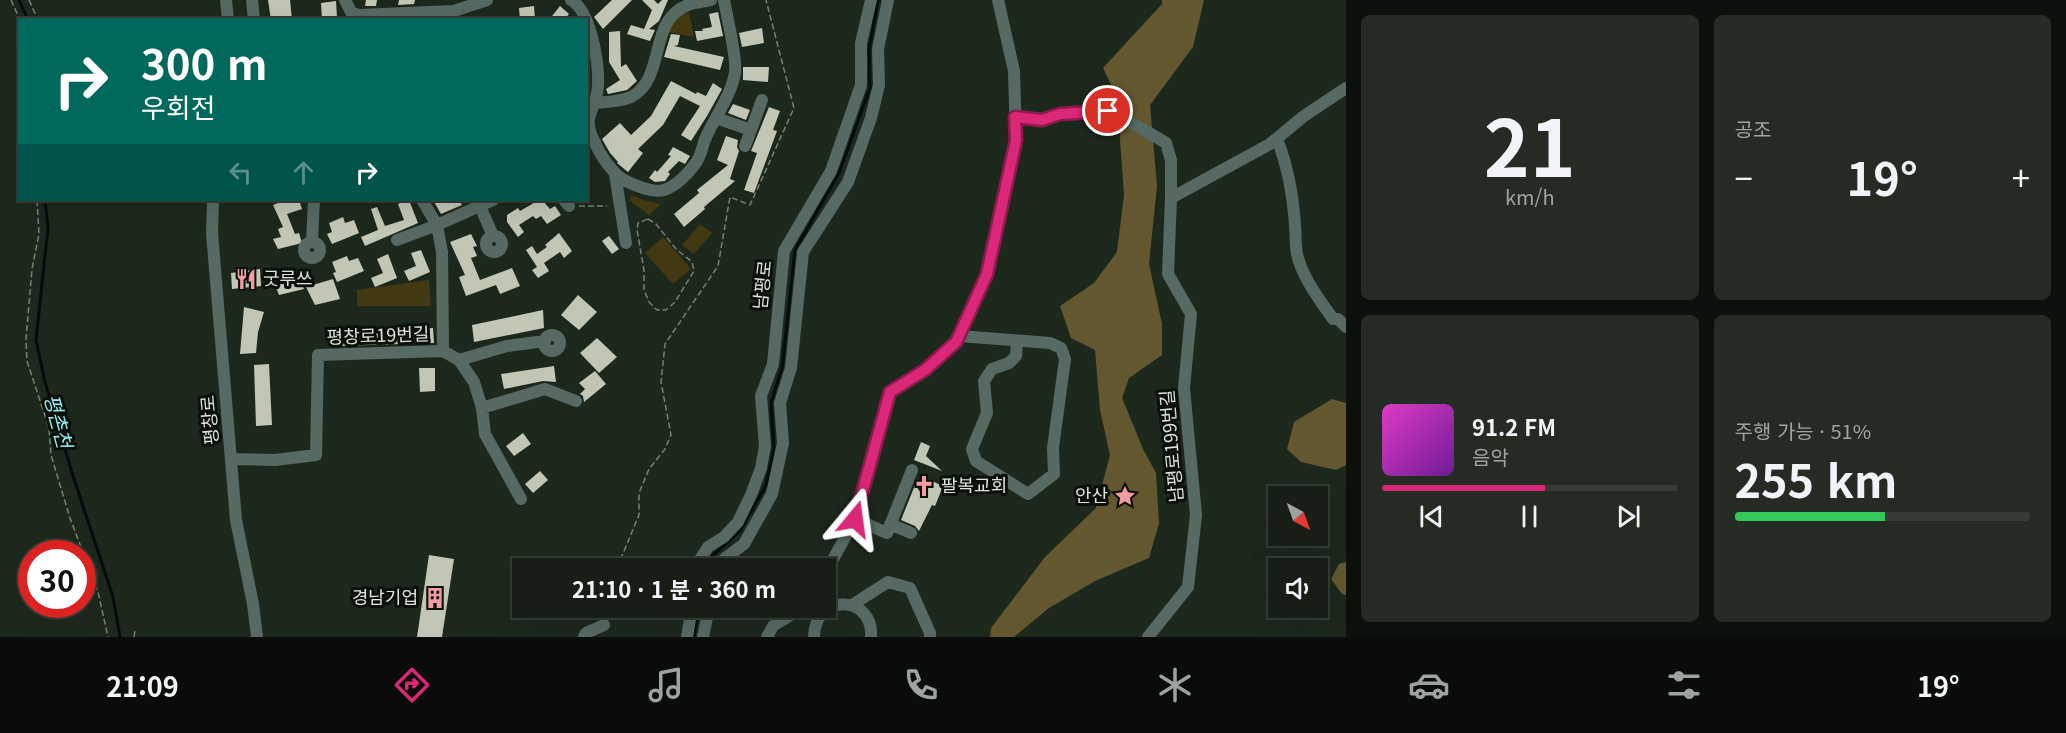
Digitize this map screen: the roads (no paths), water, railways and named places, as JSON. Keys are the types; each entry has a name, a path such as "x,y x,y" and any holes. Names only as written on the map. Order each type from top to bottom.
{"street":[{"path":"226,0 228,18"},
{"path":"252,0 254,18"},
{"path":"345,0 351,12 359,15 454,11 487,0"},
{"path":"420,0 421,13"},
{"path":"594,103 620,100 638,92 645,86 652,71 665,25 676,12 687,5 711,0"},
{"path":"615,174 633,184 650,190 663,191 682,179 698,162 705,137 733,81 735,69 724,0"},
{"name":"남평로","path":"701,558 708,547 724,537 738,522 752,495 761,468 765,446 761,396 773,364 784,251 831,171 839,150 861,85 861,43 871,0"},
{"name":"남평로","path":"725,558 744,544 772,494 783,443 780,403 791,368 803,252 848,182 871,118 879,85 878,49 888,0"},
{"path":"834,558 855,519 890,392 925,370 956,342 987,274 1016,140 1014,71 998,0"},
{"path":"574,1 585,18"},
{"path":"588,22 598,83 588,119"},
{"path":"1171,198 1270,144 1304,116 1346,88"},
{"path":"745,146 762,100"},
{"name":"남평로199번길","path":"1015,117 1042,120 1060,114 1108,111 1166,143 1171,160 1168,274 1191,314 1184,388 1196,515 1188,587 1148,637"},
{"path":"716,118 751,130"},
{"path":"588,125 591,135 615,174 626,243"},
{"path":"1276,139 1285,160 1289,178 1297,254 1306,277 1333,319 1343,319"},
{"name":"평창로","path":"213,201 212,233 236,520 253,604 257,637"},
{"path":"312,241 314,201"},
{"name":"평창로19번길","path":"423,201 437,225 442,252 443,351"},
{"path":"397,240 491,201"},
{"path":"480,206 493,236"},
{"path":"959,336 1017,340 1050,343 1061,348 1065,358 1053,448 1053,474 1028,494 976,461 972,449 987,413 984,381 992,369 1009,363 1016,356 1017,340"},
{"path":"459,360 507,346 545,341"},
{"name":"평창로19번길","path":"231,459 275,460 316,455 318,355 443,351 459,360 474,382 482,408 485,434 521,499"},
{"path":"482,408 545,389 576,401"},
{"path":"855,519 887,533 912,470"},
{"path":"890,524 911,532"},
{"path":"852,605 888,582 910,588 930,637"},
{"path":"836,606 852,605 867,616 871,625 872,637"},
{"path":"687,637 690,618"},
{"path":"703,637 707,618"},
{"path":"767,637 773,626 786,618"},
{"path":"814,637 814,627 818,618"},
{"path":"584,637 586,633 604,625"}],"waterway":[{"name":"평촌천","path":"19,0 27,18"},
{"path":"711,558 740,531 766,485 774,448 771,403 782,368 795,250 839,173 870,88 869,50 878,0"},
{"name":"평촌천","path":"45,201 48,228 36,340 45,382 73,476 113,597 120,637"},
{"path":"694,637 697,618"}],"place":[{"name":"굿루쓰","path":"246,279"},
{"name":"팔복교회","path":"924,486"},
{"name":"안산","path":"1125,496"},
{"name":"경남기업","path":"435,598"}]}
